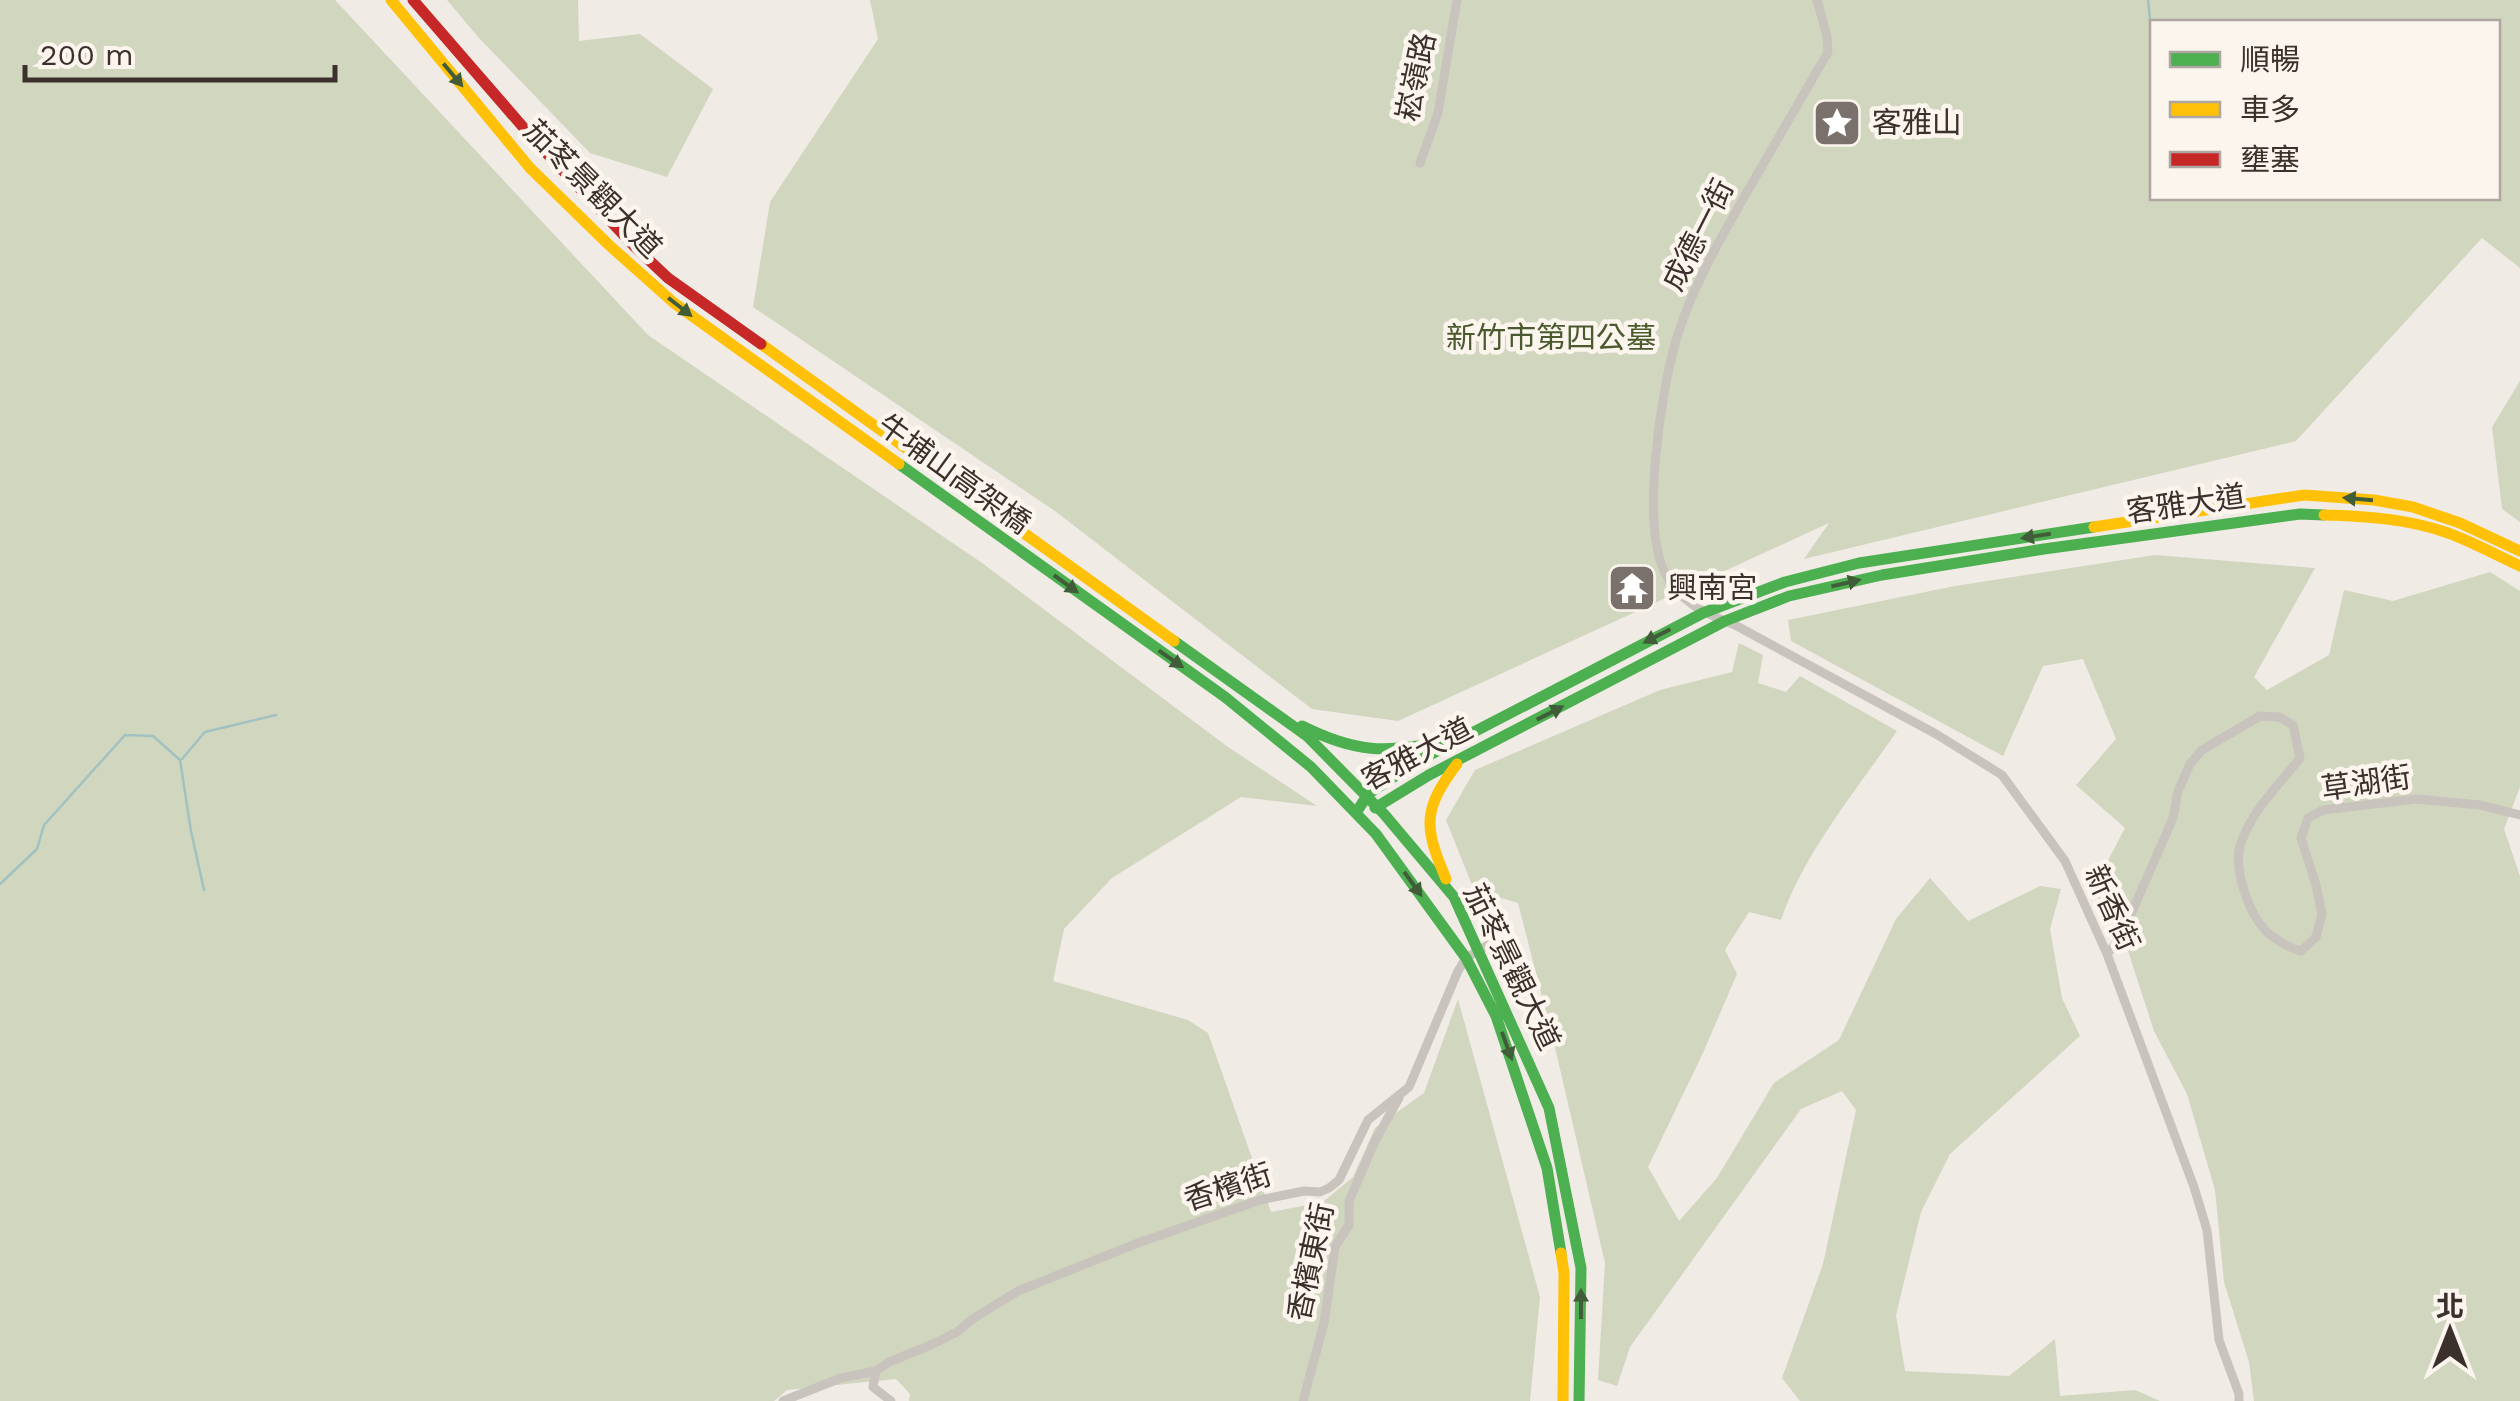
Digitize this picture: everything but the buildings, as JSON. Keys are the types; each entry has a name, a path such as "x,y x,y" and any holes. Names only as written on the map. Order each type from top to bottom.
{"street":[{"name":"茄苳景觀大道","path":"391,0 530,168 674,304 787,386"},
{"name":"茄苳景觀大道","path":"413,0 630,243 668,278 797,370"},
{"name":"崧嶺路","path":"1420,164 1438,113 1457,0"},
{"name":"成德一街","path":"1703,612 1676,590 1664,571 1656,544 1653,506 1665,398 1676,339 1703,272 1828,52 1817,0"},
{"name":"牛埔山高架橋","path":"797,370 1100,589"},
{"name":"牛埔山高架橋","path":"787,386 1092,602"},
{"name":"客雅大道","path":"1356,813 1368,794 1457,740 1703,612 1785,582 1859,563 2304,495 2398,504 2453,520 2520,552"},
{"name":"客雅大道","path":"1356,813 1379,807 1429,775 1725,621 1789,596 1882,575 2300,514 2400,521 2448,533 2520,566"},
{"name":"茄苳景觀大道","path":"1100,589 1307,736 1368,794 1454,897 1484,948 1549,1108 1581,1268 1579,1401"},
{"name":"茄苳景觀大道","path":"1092,602 1311,767 1376,834 1466,958 1496,1016 1548,1168 1564,1273 1563,1401"},
{"name":"新香街","path":"1703,612 1936,734 2002,775 2064,861 2106,954 2188,1171 2207,1230 2219,1340 2239,1401"},
{"path":"1272,709 1320,736 1373,751 1457,740"},
{"name":"草湖街","path":"2106,954 2121,937 2173,818 2178,791 2190,764 2202,750 2260,716 2279,717 2294,725 2300,758 2249,826 2239,847 2241,877 2251,911 2266,931 2285,946 2301,951 2316,937 2322,914 2301,838 2308,818 2323,810 2416,799 2480,805 2520,815"},
{"path":"1454,897 1432,847 1429,819 1439,789 1463,757"},
{"path":"1466,958 1484,948"},
{"name":"香檳街","path":"784,1401 842,1378 876,1371 931,1346 1035,1284 1260,1200 1328,1188 1339,1180 1368,1120 1409,1087 1466,958"},
{"name":"香檳東街","path":"1302,1401 1324,1323 1336,1247 1349,1225 1349,1201 1391,1111 1409,1087"},
{"path":"876,1371 873,1388 891,1401"}],"green space":[{"path":"0,0 335,0 648,335 982,563 1228,747 1317,806 1241,797 1112,878 1064,929 1053,981 1188,1020 1208,1033 1271,1212 1323,1202 1353,1177 1375,1128 1424,1093 1458,999 1540,1297 1530,1401 909,1401 910,1394 896,1379 787,1390 774,1401 0,1401"},
{"path":"447,0 578,0 579,41 640,34 713,89 667,177 590,153"},
{"name":"新竹市第四公墓","path":"870,0 2520,0 2520,268 2482,238 2296,441 1804,559 1829,523 1398,721 1312,709 1055,511 753,307 770,202 878,39"},
{"path":"2520,381 2520,522 2502,509 2492,427"},
{"path":"2155,555 2315,568 2254,677 2267,690 2329,655 2344,590 2393,601 2490,572 2520,591 2520,787 2504,829 2520,876 2520,1401 2254,1401 2249,1362 2224,1282 2215,1190 2187,1094 2154,1031 2128,951 2093,889 2125,828 2076,785 2116,739 2083,659 2043,666 2003,756 1791,641 1788,620 1955,586"},
{"path":"1739,643 1763,655 1758,683 1786,692 1800,676 1897,731 1817,846 1781,920 1749,912 1725,950 1737,974 1648,1167 1679,1221 1717,1178 1774,1083 1839,1040 1896,919 1930,878 1968,921 2040,886 2061,889 2050,929 2062,998 2080,1036 1950,1154 1921,1212 1896,1315 1905,1371 2009,1376 2055,1339 2060,1396 2135,1390 2160,1401 1800,1401 1782,1378 1823,1264 1856,1110 1842,1091 1801,1109 1630,1347 1617,1386 1598,1380 1605,1263 1518,903 1474,890 1446,820 1475,770 1660,690 1732,672"}],"waterway":[{"path":"2148,0 2150,20"},
{"path":"182,759 205,732 276,715"},
{"path":"0,884 37,849 44,825 125,735 153,736 180,760 204,890"}],"traffic: fast":[{"path":"899,464 1225,697 1311,767 1376,834 1466,958 1496,1016 1547,1168 1561,1253"},
{"path":"1375,808 1429,775 1725,621 1789,596 1882,575 2044,549 2300,514 2324,515"},
{"path":"1356,813 1368,794 1418,761 1703,613 1785,582 1859,563 2094,527"},
{"path":"1174,641 1307,736 1384,814 1454,897 1549,1108 1581,1268 1579,1401"},
{"path":"1302,726 1339,741 1371,748 1443,742"}],"traffic: slow":[{"path":"391,0 530,168 609,245 674,303 899,464"},
{"path":"761,344 1174,641"},
{"path":"2094,527 2304,495 2413,507 2460,523 2520,551"},
{"path":"2324,515 2418,524 2466,540 2520,566"},
{"path":"1446,879 1434,846 1430,819 1437,794 1457,764"},
{"path":"1561,1253 1563,1401"}],"traffic: jam":[{"path":"413,0 536,142 634,246 668,278 761,344"}],"place":[{"name":"客雅山","path":"1837,123"},
{"name":"興南宮","path":"1632,588"}]}
